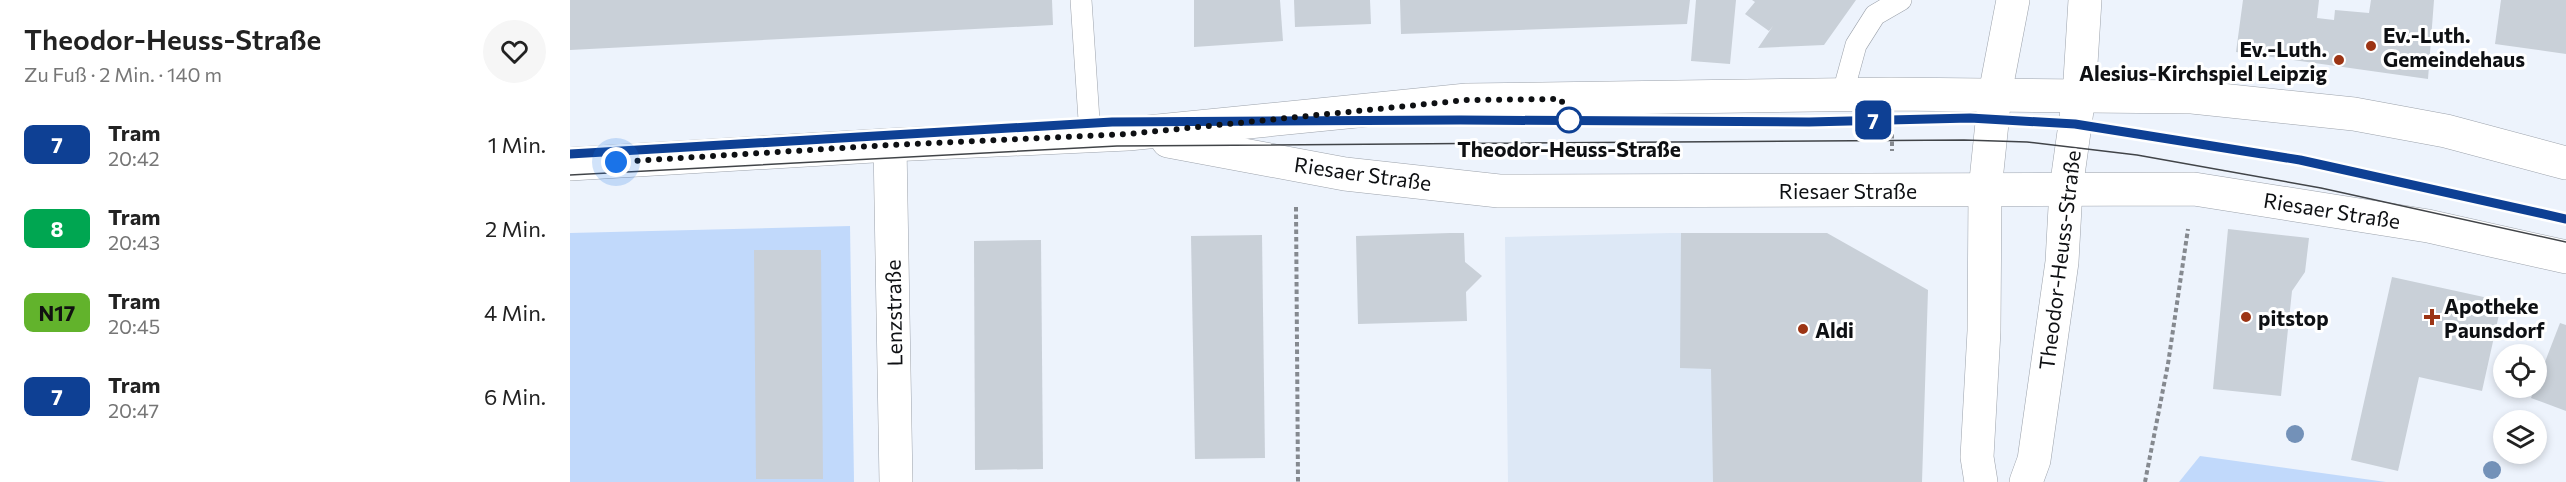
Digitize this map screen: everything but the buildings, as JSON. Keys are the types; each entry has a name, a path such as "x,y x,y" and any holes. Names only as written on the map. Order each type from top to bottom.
{"main road":[{"path":"1981,482 1977,457 1984,330 1985,190 1995,94 2013,0"},
{"name":"Theodor-Heuss-Straße","path":"2026,482 2034,460 2062,262 2066,189 2079,96 2085,0"},
{"name":"Riesaer Straße","path":"570,164 1128,134 1467,100 1891,94 2192,97 2354,114 2445,131 2566,163"},
{"name":"Riesaer Straße","path":"1128,134 1345,174 1498,191 2194,189 2427,226 2566,257"},
{"name":"Lenzstraße","path":"890,145 896,482"}],"lane":[{"path":"1081,0 1090,135"},
{"path":"1842,96 1856,45 1875,15 1901,0"}],"path":[{"path":"1891,94 1893,190"},
{"path":"1296,165 1298,482"},
{"path":"2145,482 2168,364 2194,189"}],"shaded area":[{"path":"850,226 854,482 570,482 570,233"},
{"path":"1670,233 1827,233 1922,482 1508,482 1505,237"},
{"path":"2200,456 2386,482 2179,482"}],"tram line":[{"path":"570,154 1112,122 1809,121 1970,118 2075,124 2300,160 2566,219"},
{"name":"7","path":"570,154 1112,122 1460,120 1809,122 1970,118 2075,124 2300,160 2566,219"},
{"path":"570,175 1117,146 1964,140 2027,142 2137,155 2321,188 2566,242"}],"place":[{"name":"Ev.-Luth. Gemeindehaus","path":"2371,46"},
{"name":"Ev.-Luth. Alesius-Kirchspiel Leipzig","path":"2339,60"},
{"name":"Theodor-Heuss-Straße","path":"1569,120"},
{"name":"pitstop","path":"2246,317"},
{"name":"Apotheke Paunsdorf","path":"2432,317"},
{"name":"Aldi","path":"1803,329"}],"route":[{"path":"616,162 890,145 1128,134 1467,100 1561,99 1569,120"}]}
